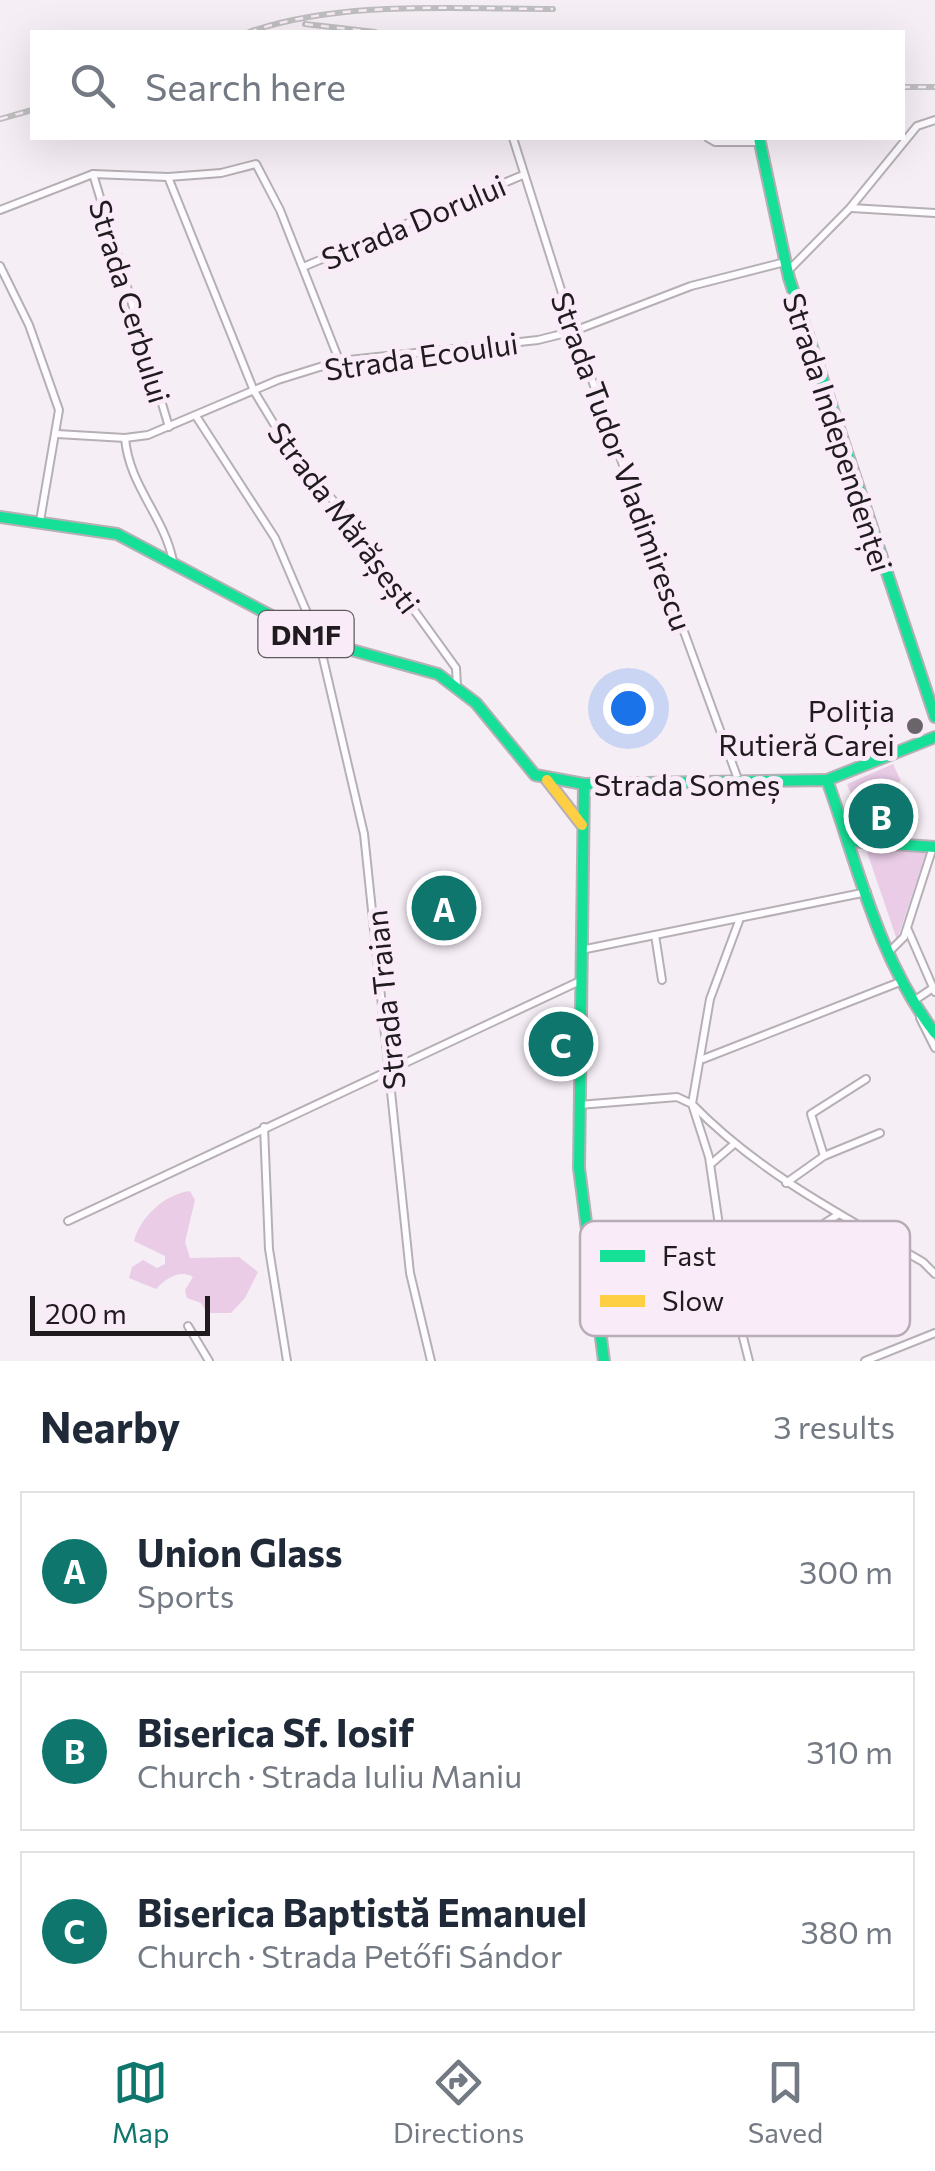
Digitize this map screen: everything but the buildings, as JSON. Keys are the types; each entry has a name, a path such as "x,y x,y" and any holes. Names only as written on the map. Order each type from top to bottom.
{"main road":[{"name":"Strada Independenței","path":"760,140 786,267 935,717"},
{"name":"DN1F","path":"0,517 117,534 320,640 438,674 457,686 535,775 547,780"},
{"name":"Strada Someș","path":"547,780 584,784 827,780 935,737"},
{"path":"547,780 582,826"},
{"path":"827,780 911,1003 935,1033"},
{"path":"584,784 579,1168 586,1221"},
{"path":"850,841 934,847"},
{"path":"601,1336 604,1361"}],"street":[{"path":"786,267 850,208 917,126 935,120"},
{"name":"Strada Tudor Vladimirescu","path":"514,140 574,331 740,783"},
{"name":"Strada Independenței","path":"712,140 760,140"},
{"path":"0,210 93,174 168,177 220,173 250,163 259,168 280,210 339,360"},
{"name":"Strada Cerbului","path":"93,174 169,427"},
{"name":"Strada Dorului","path":"303,267 523,175"},
{"name":"Strada Mărășești","path":"168,177 254,391 307,474 341,509 456,668 457,686"},
{"path":"850,208 935,213"},
{"path":"0,266 57,395 57,434 40,521"},
{"name":"Strada Ecoului","path":"57,434 125,438 169,427 339,360 538,340 574,331 691,286 786,267"},
{"name":"Strada Traian","path":"196,416 274,538 320,640 364,834 410,1273 430,1361"},
{"path":"125,438 134,481 170,543 173,563"},
{"path":"890,951 907,928 934,847"},
{"path":"581,950 868,892"},
{"path":"719,1221 711,1164 692,1104 710,999 739,921"},
{"path":"907,928 934,990 911,1003"},
{"path":"655,935 662,980"},
{"path":"68,1221 580,980"},
{"path":"701,1060 902,981"},
{"path":"920,1017 935,1048"},
{"path":"824,1156 812,1114 866,1079"},
{"path":"580,1105 677,1097 692,1104 734,1145 786,1183 851,1221"},
{"path":"264,1128 269,1249 287,1361"},
{"path":"786,1183 824,1156 880,1133"},
{"path":"711,1164 734,1145"},
{"path":"828,1221 839,1214"},
{"path":"910,1255 935,1274"},
{"path":"188,1326 209,1361"},
{"path":"865,1361 935,1334"},
{"path":"743,1336 748,1361"}],"shaded area":[{"path":"893,764 901,781 854,801 847,784"},
{"path":"866,849 926,853 897,940"},
{"path":"461,892 467,912 427,924 421,903"},
{"path":"190,1191 195,1200 185,1242 190,1258 239,1257 258,1272 245,1298 231,1313 207,1313 201,1303 187,1298 185,1290 193,1277 188,1275 173,1276 156,1289 129,1278 132,1267 143,1260 157,1268 165,1264 165,1256 134,1241 137,1232 155,1208"}],"railway":[{"path":"256,30 322,15 399,8 553,9"},
{"path":"305,24 358,30"},
{"path":"905,87 935,87"},
{"path":"0,119 30,111"}],"traffic: fast":[{"path":"759,140 789,278 935,717"},
{"path":"0,517 117,534 319,641 438,674 476,703 535,775 584,784 827,780 884,943 898,974 935,1033"},
{"path":"827,780 935,737"},
{"path":"584,784 579,1168 586,1221"},
{"path":"850,841 935,847"},
{"path":"601,1336 604,1361"}],"traffic: slow":[{"path":"547,780 582,825"}],"place":[{"name":"Poliția Rutieră Carei","path":"915,726"},
{"name":"Biserica Sf. Iosif","path":"881,816"},
{"name":"Union Glass","path":"444,908"},
{"name":"Biserica Baptistă Emanuel","path":"561,1044"}]}
